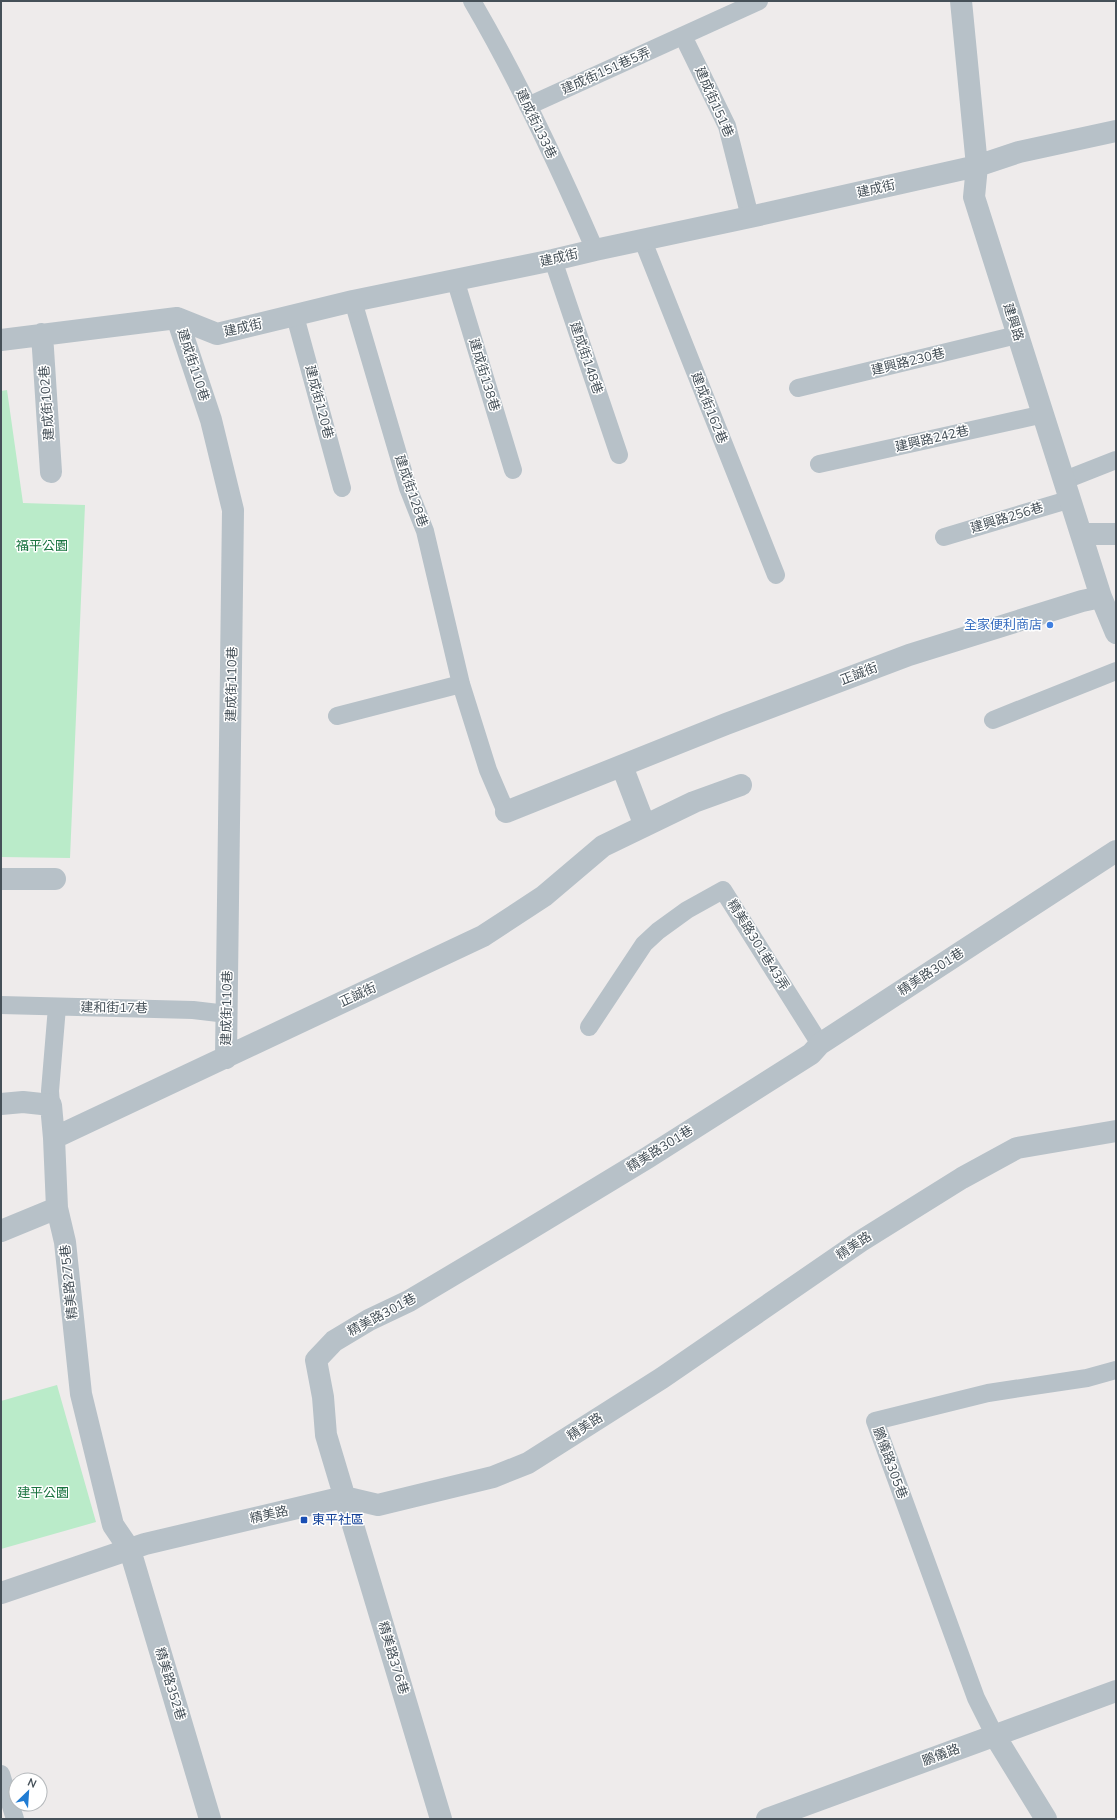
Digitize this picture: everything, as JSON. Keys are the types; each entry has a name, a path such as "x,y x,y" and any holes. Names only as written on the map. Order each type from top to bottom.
{"street":[{"name":"建興路","path":"961,1 977,166 974,197 1101,597 1116,633"},
{"name":"建成街","path":"1,340 177,318 217,334 353,301 750,218 977,166 1019,152 1116,131"},
{"name":"建成街110巷","path":"177,318 211,420 225,472 233,510 226,1058"},
{"name":"建成街102巷","path":"42,334 51,472"},
{"path":"1082,534 1116,534"},
{"name":"正誠街","path":"506,812 726,724 909,655 1082,601 1101,597"},
{"path":"622,766 644,826"},
{"name":"正誠街","path":"54,1138 483,936 544,896 603,846 694,802 741,785"},
{"name":"精美路301巷","path":"344,1497 326,1435 323,1398 316,1360 334,1341 369,1320 409,1301 521,1234 811,1054 820,1044 1116,851"},
{"path":"1,880 55,879"},
{"path":"1,1104 23,1102 51,1105"},
{"name":"精美路275巷","path":"51,1105 57,1208 65,1242 82,1394 113,1525 130,1550"},
{"name":"精美路","path":"1,1593 145,1544 344,1497 378,1505 493,1477 528,1463 662,1378 861,1241 962,1178 1017,1148 1116,1130"},
{"path":"1,1231 57,1208"},
{"name":"精美路376巷","path":"344,1497 441,1819"},
{"name":"精美路352巷","path":"130,1550 210,1819"},
{"name":"鵬儀路","path":"767,1819 1116,1691"},
{"path":"995,1736 1046,1819"}],"lane":[{"name":"建成街133巷","path":"472,1 528,106 569,189 595,250"},
{"name":"建成街151巷5弄","path":"528,106 759,1"},
{"name":"建成街151巷","path":"684,36 727,126 750,218"},
{"name":"建成街162巷","path":"643,241 776,576"},
{"name":"建成街148巷","path":"553,260 619,455"},
{"name":"建成街138巷","path":"455,279 513,470"},
{"name":"建成街128巷","path":"353,301 408,488 425,531 460,684 488,770 506,812"},
{"name":"建成街120巷","path":"295,316 342,488"},
{"name":"建興路230巷","path":"798,388 1017,336"},
{"name":"建興路242巷","path":"819,464 1044,414"},
{"name":"建興路256巷","path":"944,537 1068,490 1116,460"},
{"path":"993,720 1116,671"},
{"path":"337,716 460,684"},
{"name":"精美路301巷43弄","path":"589,1027 644,944 658,931 687,910 723,890 820,1044"},
{"name":"建和街17巷","path":"1,1005 193,1010 227,1014"},
{"name":"精美路275巷","path":"51,1105 50,1091 57,1007"},
{"name":"鵬儀路305巷","path":"995,1736 976,1698 875,1421 988,1393 1086,1378 1116,1370"},
{"path":"1,1774 14,1819"}],"green space":[{"name":"福平公園","path":"7,390 23,503 85,505 70,858 1,857 1,391"},
{"name":"建平公園","path":"57,1385 96,1522 1,1549 1,1401"}],"place":[{"name":"全家便利商店","path":"1050,625"},
{"name":"東平社區","path":"304,1520"}]}
